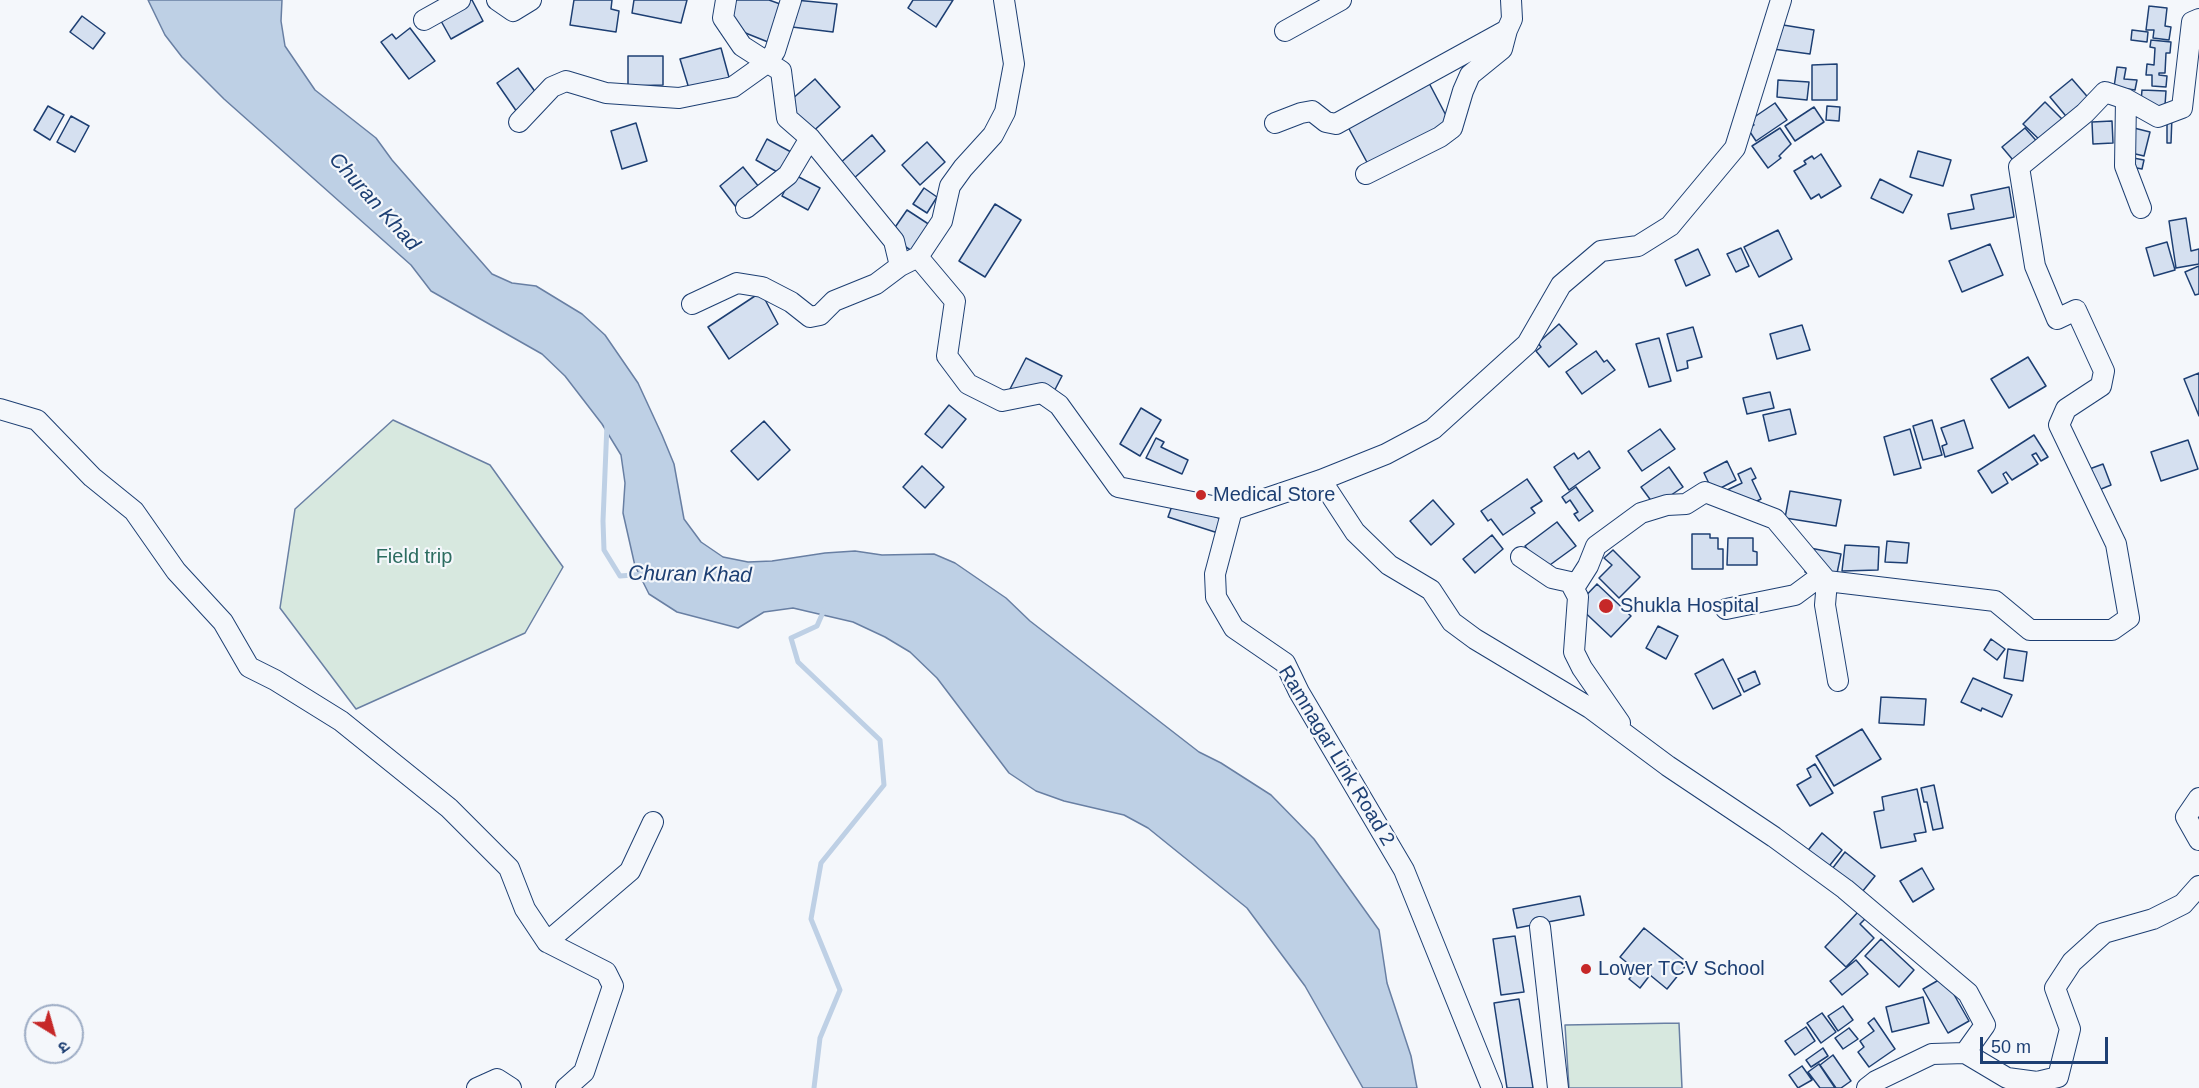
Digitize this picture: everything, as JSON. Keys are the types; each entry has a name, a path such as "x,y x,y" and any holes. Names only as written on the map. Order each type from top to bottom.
{"street":[{"path":"424,20 460,0"},
{"path":"496,0 513,11 531,0"},
{"path":"726,0 723,18 735,37 742,46 781,72 787,118 810,138 894,241 900,267"},
{"path":"519,122 552,87 566,81 606,93 679,98 733,87 768,62 775,51 791,0"},
{"path":"692,304 737,283 762,287 791,302 810,317 820,315 834,301 876,284 918,257 942,221 950,186 993,135 1005,112 1014,64 1005,0"},
{"path":"1285,31 1341,0"},
{"path":"1366,174 1440,137 1452,128 1470,75 1502,49 1512,19 1510,0"},
{"path":"918,257 955,301 946,356 968,384 1002,400 1042,393 1059,405 1118,487 1232,510 1321,480 1386,454 1432,429 1527,344 1561,285 1601,251 1638,246 1670,226 1735,148 1781,0"},
{"path":"1726,609 1795,595 1825,578 1995,602 2030,630 2112,630 2129,618 2116,544 2059,425 2066,409 2101,386 2104,371 2076,310 2057,319 2035,266 2019,167 2106,92 2126,99 2158,117 2182,108 2192,22 2199,19"},
{"path":"1275,123 1312,111 1326,122 1336,124 1507,30"},
{"path":"2126,99 2125,166 2141,208"},
{"path":"746,208 788,175 810,138"},
{"path":"0,409 37,420 92,477 134,511 176,571 223,622 249,667 275,680 341,721 449,808 509,868 525,909 547,942 606,972 613,986 584,1072 566,1088"},
{"path":"1321,480 1355,532 1389,565 1431,590 1452,622 1475,639 1590,708 1845,889 1968,993 1984,1025 1965,1053"},
{"path":"1574,588 1588,566 1596,546 1641,513 1667,505 1686,504 1705,492 1775,519 1825,578 1825,605 1838,681"},
{"name":"Ramnagar Link Road 2","path":"1232,510 1215,574 1216,597 1234,628 1285,663 1299,692 1404,870 1492,1088"},
{"path":"1521,557 1552,578 1570,582 1574,588 1578,597 1574,652 1600,696 1634,741"},
{"path":"2199,798 2186,817 2199,840"},
{"path":"547,942 630,871 653,822"},
{"path":"1867,1088 1876,1081 1932,1054 1965,1053 2007,1078 2033,1085 2058,1077 2070,1029 2055,988 2072,962 2104,933 2153,919 2183,904 2199,886"},
{"path":"1540,927 1558,1088"},
{"path":"477,1088 497,1079 511,1088"}],"green space":[{"name":"Field trip","path":"393,420 490,465 563,567 525,633 356,709 280,608 295,509"},
{"path":"1679,1023 1682,1088 1569,1088 1565,1025"}],"water":[{"path":"148,0 282,0 281,21 285,46 315,90 376,138 392,160 492,274 512,283 536,286 582,314 605,335 638,383 674,464 684,519 701,542 723,557 748,562 855,551 882,555 934,554 955,563 1006,598 1030,621 1199,752 1221,763 1271,795 1314,839 1379,930 1387,983 1411,1056 1417,1088 1363,1088 1305,986 1247,908 1148,828 1124,815 1064,801 1036,791 1009,773 937,678 910,652 853,622 793,608 764,612 738,628 677,612 649,594 635,566 623,513 625,483 621,455 602,424 565,376 542,354 431,291 411,265 224,99 182,57 165,35"}],"building":[{"path":"458,0 472,0 483,21 451,39 436,12"},
{"path":"574,0 612,0 611,9 619,11 616,32 570,25"},
{"path":"634,0 687,0 681,23 632,13"},
{"path":"733,0 769,0 783,5 768,42 723,24"},
{"path":"795,0 837,4 833,32 792,27"},
{"path":"913,0 953,0 936,27 908,8"},
{"path":"2149,6 2167,8 2165,26 2171,27 2169,40 2153,38 2154,30 2146,30"},
{"path":"82,16 105,33 93,49 70,32"},
{"path":"1777,24 1814,30 1810,54 1773,49"},
{"path":"410,28 435,61 409,79 381,42 392,34 396,39"},
{"path":"2132,30 2148,32 2147,42 2131,40"},
{"path":"2151,40 2171,42 2170,53 2166,53 2165,73 2159,73 2159,75 2167,76 2166,87 2152,86 2152,75 2146,75 2147,64 2154,65 2155,48 2150,47"},
{"path":"721,48 730,81 690,92 680,59"},
{"path":"628,56 663,56 663,85 628,86"},
{"path":"1837,64 1837,100 1812,100 1812,65"},
{"path":"2117,67 2126,68 2124,79 2137,80 2135,90 2114,87"},
{"path":"518,68 539,97 517,112 497,83"},
{"path":"815,79 840,107 809,135 783,107"},
{"path":"2072,79 2092,102 2070,121 2050,97"},
{"path":"1778,80 1809,82 1807,100 1777,97"},
{"path":"1429,83 1450,123 1369,166 1348,127"},
{"path":"2142,90 2166,91 2164,120 2140,113"},
{"path":"2045,102 2063,120 2042,142 2023,124"},
{"path":"1775,103 1787,120 1756,141 1748,129 1754,125 1750,120"},
{"path":"48,106 64,115 50,140 34,130"},
{"path":"1827,106 1840,107 1839,121 1826,120"},
{"path":"1814,107 1824,122 1795,141 1785,126"},
{"path":"71,116 89,126 75,152 57,142"},
{"path":"2167,116 2172,116 2171,143 2167,143"},
{"path":"2112,121 2113,143 2093,144 2092,122"},
{"path":"636,123 647,161 622,169 611,131"},
{"path":"2130,127 2150,132 2144,156 2123,151"},
{"path":"1780,128 1791,144 1779,156 1781,158 1768,168 1752,146"},
{"path":"2025,128 2041,146 2018,166 2002,147"},
{"path":"872,135 885,151 853,179 839,164"},
{"path":"767,139 791,152 779,173 756,160"},
{"path":"927,142 945,162 920,185 902,165"},
{"path":"1918,151 1951,160 1943,186 1910,177"},
{"path":"1821,154 1841,186 1821,198 1819,194 1811,199 1794,171 1806,164 1804,161 1812,156 1814,159"},
{"path":"2123,156 2144,160 2142,169 2121,165"},
{"path":"743,167 763,192 739,211 720,186"},
{"path":"793,174 820,188 808,210 782,196"},
{"path":"1880,179 1912,195 1903,213 1871,198"},
{"path":"2009,187 2014,217 1951,229 1948,214 1974,209 1971,195"},
{"path":"924,188 937,197 927,213 913,204"},
{"path":"995,204 1021,220 985,277 959,261"},
{"path":"907,210 930,225 912,251 889,236"},
{"path":"2186,218 2191,251 2199,249 2199,264 2176,268 2169,221"},
{"path":"1778,230 1792,259 1759,277 1744,247"},
{"path":"2167,242 2175,270 2154,276 2146,248"},
{"path":"1990,244 2003,275 1962,292 1949,261"},
{"path":"1741,248 1749,266 1736,272 1727,254"},
{"path":"1698,249 1710,275 1686,286 1675,260"},
{"path":"2199,266 2199,294 2195,295 2185,272"},
{"path":"761,292 778,324 729,359 708,327"},
{"path":"1559,324 1577,344 1549,367 1536,351 1541,347 1538,343"},
{"path":"1802,325 1810,350 1777,359 1770,334"},
{"path":"1693,327 1702,357 1687,361 1688,368 1677,371 1667,334"},
{"path":"1659,338 1671,381 1649,387 1636,344"},
{"path":"1596,351 1604,362 1607,360 1615,370 1582,394 1566,372"},
{"path":"2028,357 2046,386 2009,408 1991,379"},
{"path":"1026,358 1062,376 1046,407 1010,389"},
{"path":"2199,373 2199,416 2184,379"},
{"path":"1770,392 1774,408 1747,414 1743,398"},
{"path":"949,405 966,419 942,448 925,434"},
{"path":"1141,408 1161,420 1140,456 1120,444"},
{"path":"1790,409 1796,434 1769,441 1763,415"},
{"path":"1932,420 1942,455 1923,460 1913,426"},
{"path":"1964,420 1973,448 1945,457 1942,446 1947,444 1941,428"},
{"path":"764,421 790,450 758,480 731,451"},
{"path":"1660,429 1675,449 1642,471 1628,451"},
{"path":"1910,429 1921,468 1894,475 1884,437"},
{"path":"2034,435 2048,457 2041,461 2036,453 2032,455 2038,464 2012,480 2006,472 2003,474 2008,483 1992,493 1978,471"},
{"path":"1156,438 1164,442 1161,447 1188,460 1182,474 1146,458"},
{"path":"2188,440 2198,469 2161,481 2151,452"},
{"path":"1589,451 1600,468 1569,490 1554,467 1574,453 1578,459"},
{"path":"1727,461 1736,480 1713,492 1704,473"},
{"path":"2103,464 2111,485 2084,496 2076,474"},
{"path":"922,466 944,487 925,508 903,487"},
{"path":"1669,467 1683,487 1655,506 1641,487"},
{"path":"1751,468 1756,478 1752,480 1761,499 1745,507 1725,491 1742,483 1738,474"},
{"path":"1527,479 1542,501 1531,508 1535,513 1503,535 1491,519 1488,521 1481,511"},
{"path":"1576,487 1593,511 1579,521 1574,514 1578,512 1570,500 1566,503 1562,497"},
{"path":"1790,491 1841,500 1836,526 1785,518"},
{"path":"1433,500 1454,524 1431,545 1410,521"},
{"path":"1173,503 1222,519 1218,533 1168,517"},
{"path":"1557,522 1576,546 1543,570 1525,546"},
{"path":"1692,534 1710,534 1710,538 1718,538 1718,549 1723,549 1723,569 1692,569"},
{"path":"1492,535 1503,549 1475,573 1463,559"},
{"path":"1728,538 1753,538 1753,551 1757,552 1757,565 1727,565"},
{"path":"1887,541 1909,543 1907,563 1885,562"},
{"path":"1845,545 1879,547 1878,570 1842,571"},
{"path":"1810,548 1841,554 1836,578 1805,572"},
{"path":"1613,550 1640,577 1619,598 1599,578 1612,565 1604,558"},
{"path":"1597,584 1631,616 1611,637 1577,605"},
{"path":"1658,626 1678,636 1666,659 1646,648"},
{"path":"1991,639 2005,649 1997,660 1984,650"},
{"path":"2008,649 2027,652 2023,681 2004,678"},
{"path":"1723,659 1741,695 1713,709 1695,674"},
{"path":"1755,671 1760,684 1744,692 1738,679"},
{"path":"1973,678 2012,695 2002,717 1961,702"},
{"path":"1881,697 1926,699 1924,725 1879,723"},
{"path":"1862,729 1881,759 1834,786 1816,756"},
{"path":"1815,764 1833,793 1810,806 1797,785 1811,777 1807,769"},
{"path":"1934,785 1943,828 1933,830 1927,802 1924,802 1921,788"},
{"path":"1917,789 1926,832 1914,834 1916,841 1881,848 1874,812 1884,810 1882,797"},
{"path":"1822,833 1842,850 1826,870 1805,854"},
{"path":"1845,852 1875,876 1858,897 1829,873"},
{"path":"1922,868 1934,889 1913,902 1900,881"},
{"path":"1580,896 1584,915 1517,928 1513,909"},
{"path":"1859,911 1866,918 1860,924 1874,938 1846,967 1825,947"},
{"path":"1644,928 1688,963 1667,989 1650,975 1640,988 1629,979 1636,970 1620,957"},
{"path":"1515,936 1524,992 1501,995 1493,939"},
{"path":"1881,939 1914,970 1899,987 1865,956"},
{"path":"1856,960 1868,974 1842,995 1830,981"},
{"path":"1944,977 1969,1021 1948,1033 1923,989"},
{"path":"1923,997 1929,1023 1892,1032 1886,1007"},
{"path":"1519,999 1533,1088 1507,1088 1494,1003"},
{"path":"1843,1006 1853,1020 1838,1031 1828,1016"},
{"path":"1822,1013 1836,1032 1821,1043 1807,1023"},
{"path":"1874,1018 1895,1049 1869,1067 1858,1052 1864,1047 1860,1041 1874,1031 1868,1023"},
{"path":"1806,1027 1815,1041 1795,1055 1785,1041"},
{"path":"1849,1028 1858,1039 1843,1049 1835,1038"},
{"path":"1823,1048 1828,1056 1811,1067 1806,1060"},
{"path":"1833,1055 1851,1081 1841,1088 1836,1088 1820,1065"},
{"path":"1819,1064 1835,1088 1820,1088 1808,1072"},
{"path":"1802,1066 1812,1080 1798,1088 1789,1075"}],"waterway":[{"name":"Churan Khad","path":"607,424 604,550 620,576 646,574"},
{"path":"814,1088 820,1038 840,990 811,919 821,863 884,785 880,740 798,662 791,638 817,626 824,610"}],"place":[{"name":"Medical Store","path":"1201,495"},
{"name":"Shukla Hospital","path":"1606,606"},
{"name":"Lower TCV School","path":"1586,969"}]}
